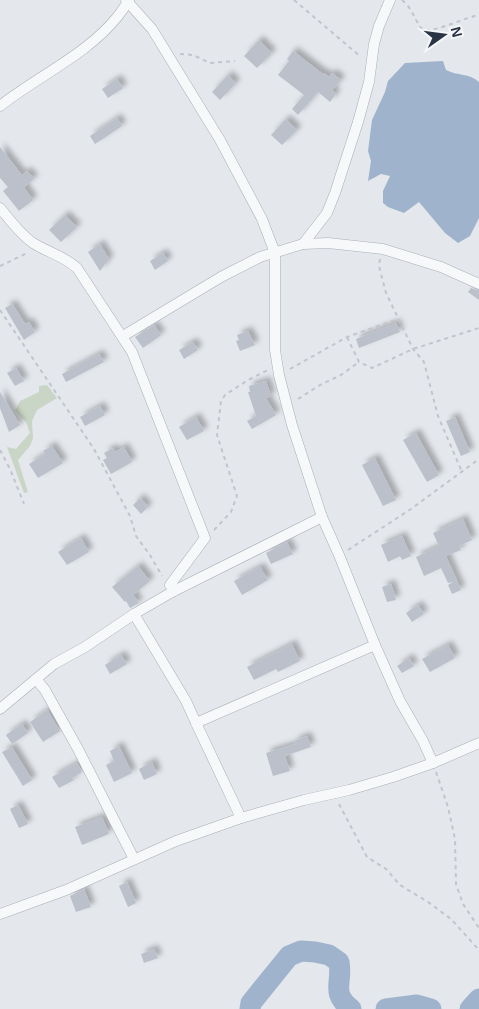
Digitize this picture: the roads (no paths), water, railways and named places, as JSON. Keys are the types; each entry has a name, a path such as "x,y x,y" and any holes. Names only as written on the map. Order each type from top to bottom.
{"street":[{"path":"302,244 327,213 358,122 369,82 374,44 390,0"},
{"path":"0,106 21,89 67,60 98,36 118,17 128,1 152,29 246,186 271,238 275,252 274,331 278,371 286,404 322,517 400,701 423,740 433,763"},
{"path":"0,208 30,241 68,260 77,268 132,352 204,538 172,588"},
{"path":"122,336 221,277 260,257 302,244 328,243 382,249 441,267 479,284"},
{"path":"0,709 54,664 85,647 172,588 322,517"},
{"path":"134,614 196,722 241,818"},
{"path":"196,722 375,645"},
{"path":"36,678 45,690 78,749 134,859"},
{"path":"0,914 66,890 176,841 241,818 358,788 433,763 479,743"}],"water":[{"path":"443,61 446,70 472,77 479,82 479,218 470,236 458,243 445,233 419,202 404,213 383,203 383,191 390,176 381,174 368,181 371,161 368,151 372,120 388,81 405,63"}],"waterway":[{"path":"250,1009 251,1003 289,956 301,951 329,955 339,962 339,992 351,1009"},
{"path":"470,1009 479,999"},
{"path":"386,1009 417,1005 431,1009"}]}
